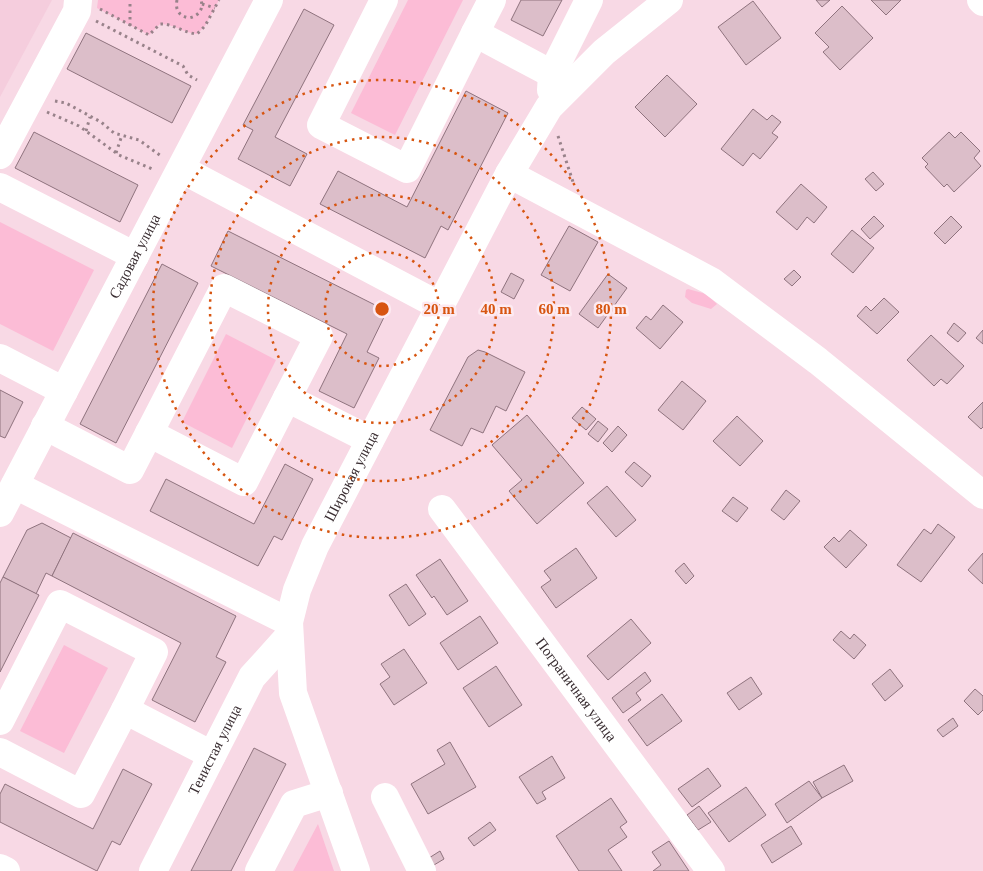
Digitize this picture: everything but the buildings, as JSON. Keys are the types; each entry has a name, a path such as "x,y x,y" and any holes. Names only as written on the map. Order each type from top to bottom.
{"street":[{"name":"Садовая улица","path":"0,513 135,256 168,166 270,0"},
{"path":"384,0 321,125 407,169 492,0"},
{"path":"549,107 552,74 589,0"},
{"path":"549,107 604,52 669,0"},
{"path":"0,155 84,6"},
{"path":"475,33 552,74"},
{"name":"Широкая улица","path":"356,871 293,693 289,629 298,590 315,546 370,440 509,174 549,107"},
{"path":"168,166 440,306"},
{"path":"509,174 711,280 818,361 983,495"},
{"path":"0,187 135,256"},
{"path":"45,426 130,470 149,433 224,288 319,336 244,482 149,433"},
{"path":"0,358 64,391"},
{"path":"287,398 370,440"},
{"path":"15,485 289,629"},
{"name":"Пограничная улица","path":"442,509 711,871"},
{"path":"0,722 60,604 154,652 81,794 0,752"},
{"name":"Тенистая улица","path":"153,871 252,677 289,629"},
{"path":"124,710 212,755"},
{"path":"259,871 294,804 329,793"},
{"path":"385,797 422,871"},
{"path":"0,868 6,871"}],"path":[{"path":"130,0 130,26"},
{"path":"177,0 179,13 189,18 198,14 202,2 215,8"},
{"path":"84,6 148,36 160,24 167,24 189,34 198,34 205,26 219,0"},
{"path":"84,6 183,66 188,75 197,80"},
{"path":"32,96 66,103 90,118 101,122 114,133 139,140 168,166"},
{"path":"32,96 116,153 168,166"},
{"path":"549,107 583,213"},
{"path":"86,131 90,118"},
{"path":"116,153 122,135"}],"shaded area":[{"path":"0,0 52,0 0,97"},
{"path":"98,0 219,0 205,26 197,34 160,24 149,35 97,8"},
{"path":"408,0 463,0 395,135 351,113"},
{"path":"0,222 94,270 53,351 0,324"},
{"path":"686,290 706,294 717,304 711,309 692,303 685,297"},
{"path":"226,334 276,360 232,448 182,422"},
{"path":"64,645 108,668 64,753 20,731"},
{"path":"318,824 334,871 293,871"}]}
